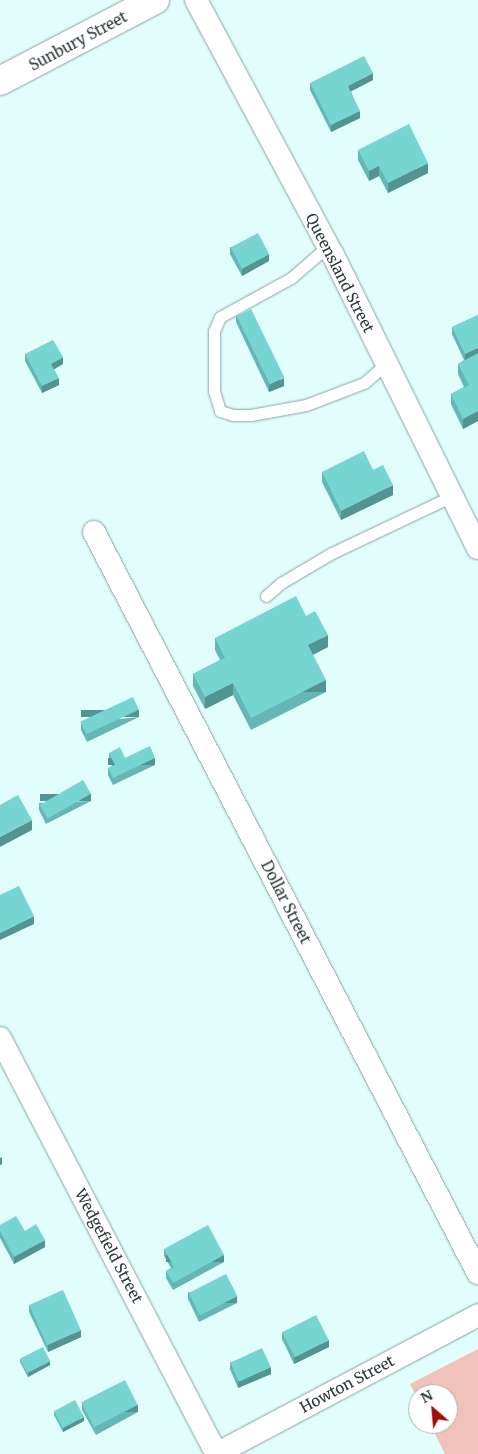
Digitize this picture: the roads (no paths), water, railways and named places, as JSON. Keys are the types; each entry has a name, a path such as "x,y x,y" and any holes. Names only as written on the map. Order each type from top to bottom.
{"street":[{"name":"Sunbury Street","path":"0,81 155,0"},
{"name":"Queensland Street","path":"196,0 328,246 478,548"},
{"name":"Dollar Street","path":"94,532 478,1273"},
{"name":"Wedgefield Street","path":"0,1038 217,1454"},
{"name":"Howton Street","path":"217,1454 478,1315"}],"lane":[{"path":"328,246 291,278 220,317 214,332 214,391 220,411 233,416 251,415 306,405 364,383 386,364"},
{"path":"266,596 280,583 332,553 452,496"}]}
